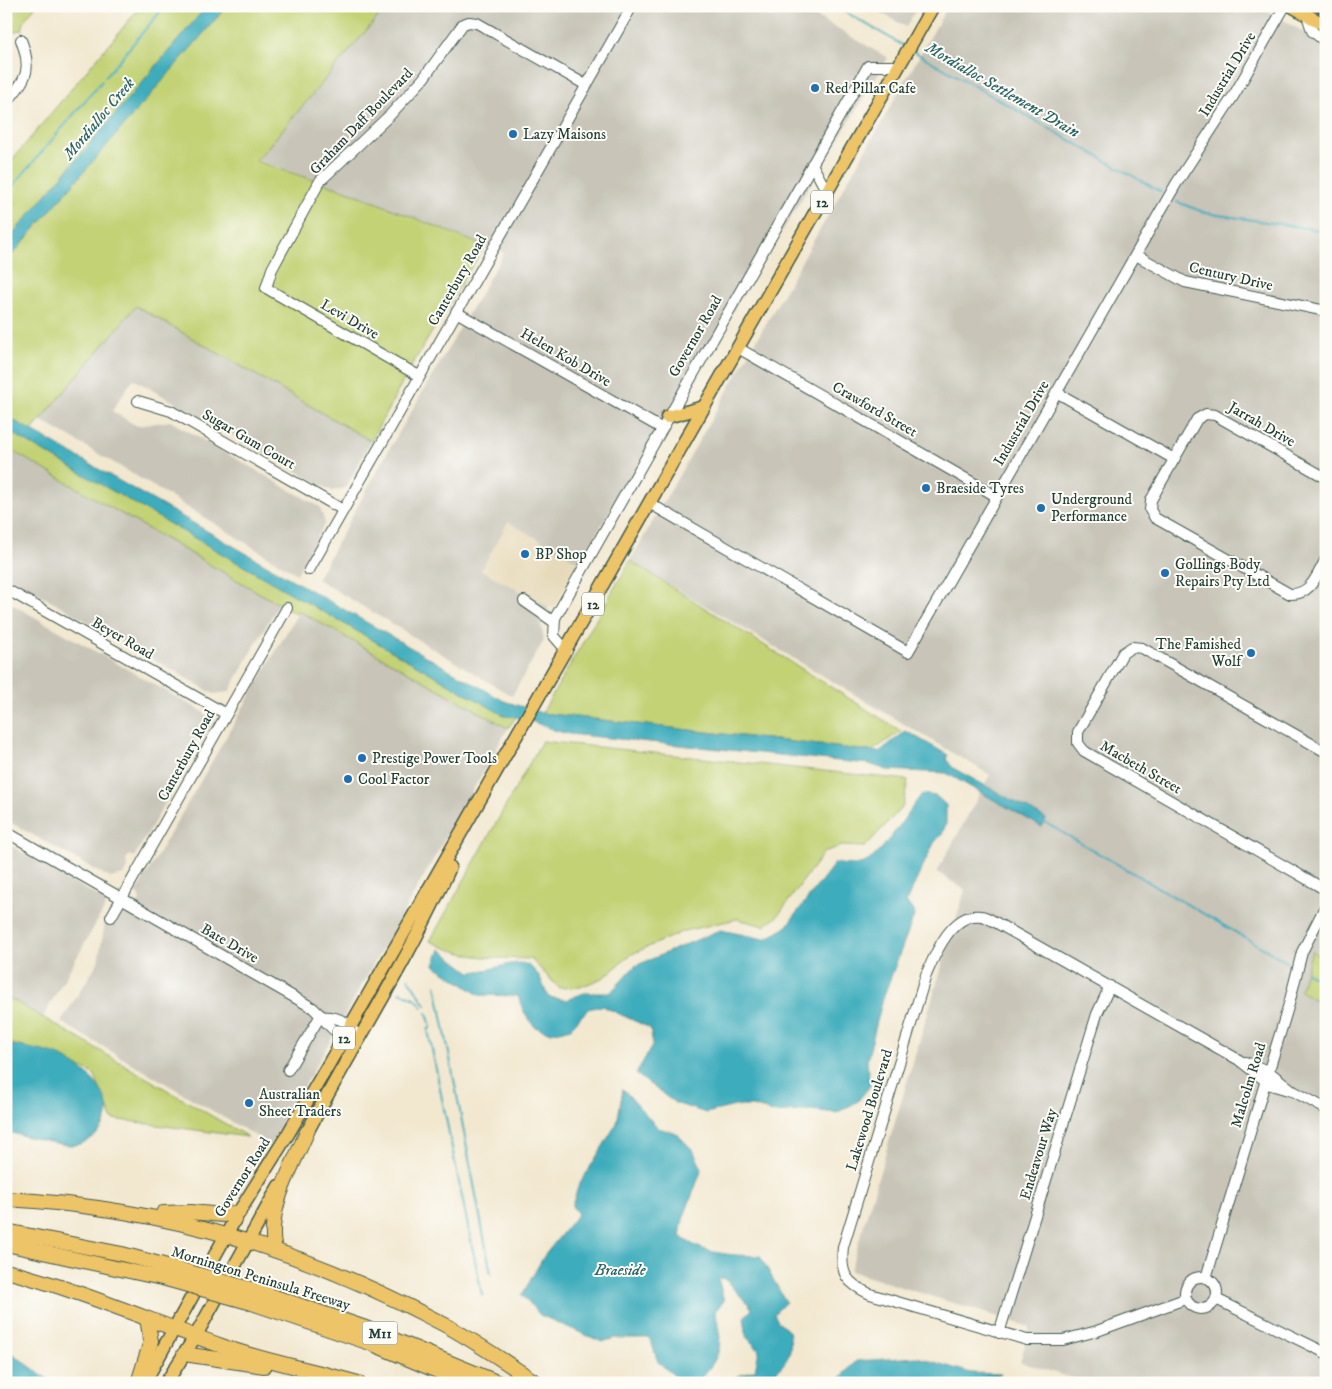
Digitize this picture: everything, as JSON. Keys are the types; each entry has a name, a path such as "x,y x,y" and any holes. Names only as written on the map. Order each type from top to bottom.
{"highway":[{"path":"275,1250 271,1228 275,1211 307,1132"},
{"path":"6,1199 76,1205 142,1214 249,1241 275,1250 362,1284 441,1323 537,1383"},
{"path":"142,1214 191,1212 223,1215 239,1212"},
{"name":"Mornington Peninsula Freeway","path":"6,1231 122,1254 169,1273"},
{"name":"Mornington Peninsula Freeway","path":"6,1244 169,1273 363,1327 499,1383"},
{"path":"6,1271 63,1288 196,1337 295,1368 358,1383"},
{"name":"Mornington Peninsula Freeway","path":"255,1297 466,1383"},
{"path":"138,1383 151,1341 147,1319"},
{"path":"184,1354 197,1354 238,1363 295,1368"}],"main road":[{"name":"Governor Road","path":"144,1383 239,1212 288,1134 476,808 533,704 567,651 649,503 933,6"},
{"path":"1292,6 1326,26"},
{"path":"1322,6 1326,8"},
{"path":"664,423 704,407"},
{"name":"Governor Road","path":"166,1383 196,1337 358,1038 420,932 476,808"}],"street":[{"name":"Canterbury Road","path":"309,570 632,6"},
{"name":"Industrial Drive","path":"649,503 908,652 1176,184 1234,95 1285,6"},
{"path":"1308,15 1312,31 1326,42"},
{"name":"Graham Daff Boulevard","path":"266,288 272,269 320,181 390,115 423,79 463,24 468,22 477,24 586,85"},
{"path":"6,103 23,83 26,75 28,66 20,40"},
{"name":"Governor Road","path":"556,617 664,423 868,66 903,61"},
{"path":"812,164 827,192"},
{"name":"Century Drive","path":"1136,255 1193,285 1326,311"},
{"name":"Levi Drive","path":"266,288 419,376"},
{"name":"Helen Kob Drive","path":"456,312 664,423"},
{"name":"Crawford Street","path":"738,348 996,496"},
{"path":"1056,392 1174,459"},
{"name":"Sugar Gum Court","path":"138,401 171,411 343,510"},
{"name":"Jarrah Drive","path":"1326,478 1215,415 1206,414 1197,419 1151,500 1150,510 1155,518 1290,594 1300,595 1309,588 1326,559"},
{"name":"Beyer Road","path":"6,589 226,714"},
{"path":"524,601 556,617 554,636 567,651"},
{"name":"Canterbury Road","path":"111,917 287,608"},
{"name":"Macbeth Street","path":"1326,752 1142,648 1132,647 1123,653 1078,732 1078,743 1084,751 1326,890"},
{"path":"6,832 122,898"},
{"name":"Bate Drive","path":"122,898 322,1016 328,1027 348,1031 358,1038"},
{"name":"Malcolm Road","path":"1206,1278 1294,986 1302,952 1326,904"},
{"name":"Lakewood Boulevard","path":"1186,1299 1097,1331 1063,1340 1027,1340 870,1294 855,1287 845,1276 842,1262 843,1247 926,975 944,940 955,926 967,917 982,916 1110,986 1326,1109"},
{"name":"Endeavour Way","path":"999,1333 1097,1014 1110,986"},
{"path":"288,1070 322,1016"},
{"path":"1198,1277 1206,1278 1215,1285 1216,1299 1212,1306 1202,1310 1192,1307 1186,1299 1185,1290 1190,1281 1198,1277"},
{"path":"1216,1299 1326,1353"}],"shaded area":[{"path":"387,6 798,6 888,58 579,562 508,522 481,570 549,607 541,624 544,640 512,696 317,579 387,453 504,253 350,192 252,158"},
{"path":"870,6 918,6 906,27"},
{"path":"948,6 1261,6 1326,46 1326,1383 1088,1383 1020,1362 1030,1327 850,1271 965,890 937,872 990,775 630,561"},
{"path":"136,305 371,441 345,488 332,491 133,379 112,411 137,426 170,421 320,507 325,523 297,574 40,420"},
{"path":"13,452 279,603 229,692 214,694 6,575 6,460"},
{"path":"508,522 579,562 554,607 549,607 480,570"},
{"path":"6,601 205,713 210,727 203,738 197,737 194,743 196,750 134,857 129,855 126,861 128,868 124,875 110,878 6,820"},
{"path":"299,611 508,728 271,1145 61,1022 98,962 105,923 124,913 132,913 140,900 137,891"},
{"path":"6,843 108,902 43,1017 6,996"}],"green space":[{"path":"6,6 36,6 25,19 22,30 15,31 10,37 6,36"},
{"path":"141,6 207,6 6,242 6,167"},
{"path":"227,6 387,6 256,161 350,192 484,246 409,370 371,441 136,306 24,440 505,716 517,716 508,728 299,611 296,614 14,452 6,460 6,262"},
{"path":"630,561 901,731 872,751 542,713"},
{"path":"542,741 908,780 903,806 865,847 841,846 824,852 777,917 764,926 737,919 684,931 632,954 603,978 580,987 559,988 531,959 479,956 456,951 430,941"},
{"path":"1312,951 1326,960 1326,1006 1300,991"},
{"path":"6,996 248,1137 112,1119 94,1074 61,1058 6,1042"}],"water":[{"path":"207,6 227,6 6,262 6,242"},
{"path":"6,416 504,701 542,713 879,752 906,731 948,755 946,759 953,768 1046,819 1042,827 946,773 887,770 869,764 569,734 522,718 505,716 6,430"},
{"path":"922,794 936,796 946,805 946,824 942,834 934,843 906,902 915,913 883,998 867,1061 870,1086 857,1102 836,1113 811,1110 776,1113 752,1106 735,1106 706,1113 675,1103 636,1074 653,1044 650,1028 602,1006 588,1009 571,1028 551,1033 535,1027 524,1012 518,996 479,995 434,965 440,949 470,972 509,964 518,963 526,965 534,970 541,980 548,997 566,1000 584,993 610,993 635,966 720,930 765,939 785,928 835,863 859,864 873,857 888,841"},
{"path":"6,1044 45,1051 59,1056 74,1064 91,1078 104,1095 107,1105 107,1114 99,1132 87,1141 67,1145 6,1132"},
{"name":"Braeside","path":"623,1089 658,1128 676,1133 693,1150 702,1169 683,1219 680,1236 698,1247 718,1253 760,1256 786,1302 774,1314 779,1323 789,1331 789,1353 784,1364 767,1379 768,1383 731,1383 738,1376 755,1370 759,1350 747,1338 744,1317 752,1309 726,1279 718,1278 724,1301 715,1311 720,1342 719,1350 705,1374 696,1383 683,1383 658,1362 650,1338 615,1338 602,1342 540,1315 522,1295 544,1256 578,1214 572,1206 578,1187 617,1123"},
{"path":"6,1349 53,1383 6,1383"},
{"path":"917,1357 971,1373 1001,1374 989,1383 836,1383 856,1361"}],"waterway":[{"path":"105,77 165,6"},
{"name":"Mordialloc Settlement Drain","path":"835,6 904,46"},
{"name":"Mordialloc Settlement Drain","path":"913,51 1161,192"},
{"path":"6,194 102,81"},
{"name":"Mordialloc Settlement Drain","path":"1177,202 1206,213 1326,231"},
{"path":"1044,822 1289,963"},
{"path":"1307,973 1326,983"},
{"path":"408,978 426,1005"},
{"path":"436,985 491,1274"},
{"path":"400,992 416,999 423,1008"},
{"path":"427,1013 431,1027 428,1030 482,1295"}],"place":[{"name":"Red Pillar Cafe","path":"815,88"},
{"name":"Lazy Maisons","path":"513,134"},
{"name":"Braeside Tyres","path":"926,488"},
{"name":"Underground Performance","path":"1041,508"},
{"name":"BP Shop","path":"525,554"},
{"name":"Gollings Body Repairs Pty Ltd","path":"1165,573"},
{"name":"The Famished Wolf","path":"1251,653"},
{"name":"Prestige Power Tools","path":"362,758"},
{"name":"Cool Factor","path":"348,779"},
{"name":"Australian Sheet Traders","path":"249,1103"}],"water label":[{"name":"Mordialloc Creek","path":"98,118"}]}
